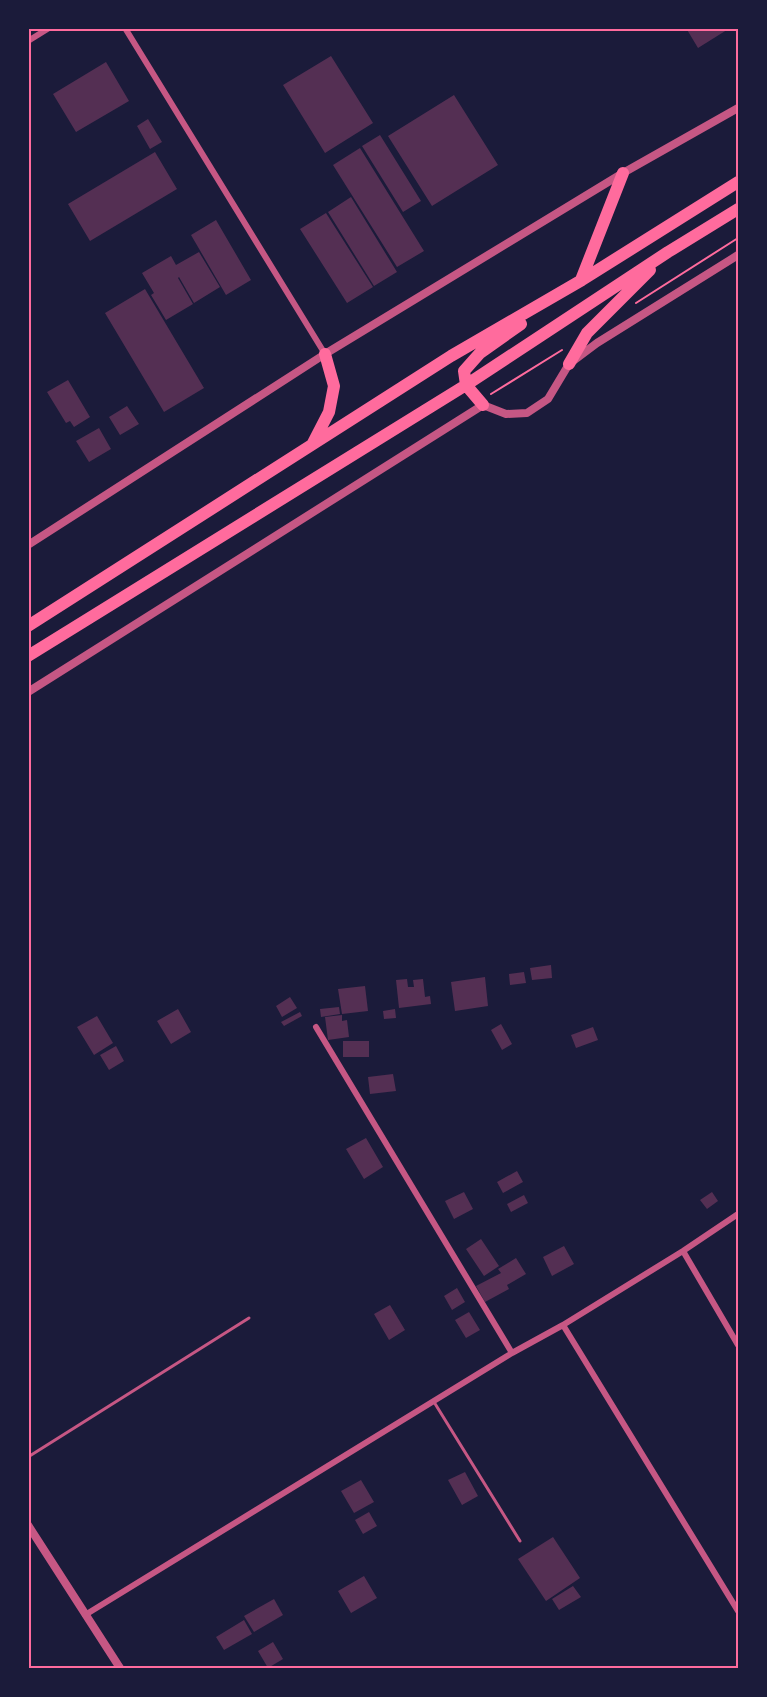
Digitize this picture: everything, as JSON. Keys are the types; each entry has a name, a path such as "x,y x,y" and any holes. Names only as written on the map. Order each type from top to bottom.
{"highway":[{"path":"483,405 466,385 464,371 480,352 582,280 623,173"},
{"path":"28,626 451,356 582,280 738,183"},
{"path":"28,656 466,385 668,252 738,209"},
{"path":"568,364 587,333 668,252"},
{"path":"312,445 329,412 334,386 325,354"}],"street":[{"path":"28,41 49,28"},
{"path":"125,28 325,354"},
{"path":"28,545 325,354 623,173 738,108"},
{"path":"28,692 483,405 507,414 527,413 548,399 568,364 597,343 738,255"},
{"path":"316,1027 512,1353"},
{"path":"85,1615 512,1353 563,1325 738,1214"},
{"path":"683,1251 738,1345"},
{"path":"563,1325 738,1611"},
{"path":"28,1525 120,1668"}],"lane":[{"path":"28,1457 249,1318"},
{"path":"433,1401 520,1541"}],"building":[{"path":"686,28 730,28 698,48"},
{"path":"331,56 373,123 325,153 283,85"},
{"path":"106,62 129,101 76,132 53,94"},
{"path":"454,95 498,165 432,206 388,136"},
{"path":"148,119 162,142 150,149 137,126"},
{"path":"380,135 421,201 403,212 362,146"},
{"path":"360,148 424,251 397,267 333,165"},
{"path":"155,152 177,189 90,241 68,204"},
{"path":"351,197 397,272 374,286 328,212"},
{"path":"326,213 373,287 347,303 300,229"},
{"path":"216,220 251,280 226,295 191,235"},
{"path":"199,252 220,287 194,303 179,277 193,304 166,320 151,295 154,293 142,273 171,256 176,265"},
{"path":"145,289 204,388 164,412 105,313"},
{"path":"68,380 90,417 74,427 70,421 66,423 47,392"},
{"path":"127,406 139,424 120,435 109,417"},
{"path":"99,428 111,449 89,462 76,441"},
{"path":"551,965 552,978 532,980 530,968"},
{"path":"524,972 526,983 510,985 509,974"},
{"path":"485,977 488,1006 455,1011 451,982"},
{"path":"407,979 408,987 414,987 413,980 423,979 425,997 430,996 431,1004 399,1008 396,980"},
{"path":"365,986 368,1011 342,1014 338,989"},
{"path":"290,997 297,1008 282,1017 276,1006"},
{"path":"339,1007 340,1014 321,1017 320,1009"},
{"path":"178,1009 191,1032 171,1044 157,1021"},
{"path":"395,1009 396,1018 384,1019 383,1011"},
{"path":"300,1012 302,1016 284,1026 281,1022"},
{"path":"342,1015 342,1021 347,1020 349,1037 328,1040 325,1017"},
{"path":"97,1016 113,1043 94,1055 77,1027"},
{"path":"501,1024 512,1044 502,1050 491,1030"},
{"path":"593,1027 598,1040 576,1048 571,1035"},
{"path":"343,1041 369,1041 369,1057 343,1057"},
{"path":"116,1046 124,1061 109,1070 100,1055"},
{"path":"393,1074 396,1091 370,1094 368,1077"},
{"path":"366,1138 383,1167 364,1179 346,1149"},
{"path":"517,1171 523,1182 503,1193 497,1182"},
{"path":"464,1192 473,1209 454,1219 445,1201"},
{"path":"712,1192 718,1201 707,1209 700,1200"},
{"path":"524,1195 528,1203 511,1212 507,1204"},
{"path":"481,1239 499,1266 484,1276 466,1249"},
{"path":"564,1246 574,1264 552,1276 543,1257"},
{"path":"516,1258 526,1274 507,1285 509,1289 485,1302 476,1286 501,1273 498,1269"},
{"path":"457,1288 465,1302 452,1310 444,1296"},
{"path":"390,1305 405,1330 389,1340 374,1314"},
{"path":"469,1312 480,1330 466,1338 455,1320"},
{"path":"465,1472 478,1496 462,1505 448,1480"},
{"path":"361,1480 374,1502 354,1513 341,1491"},
{"path":"369,1512 377,1526 363,1534 355,1520"},
{"path":"553,1537 580,1578 546,1601 518,1559"},
{"path":"364,1576 377,1598 351,1613 338,1591"},
{"path":"573,1586 581,1597 559,1610 552,1599"},
{"path":"274,1599 283,1615 254,1632 244,1616"},
{"path":"244,1620 252,1634 224,1650 216,1637"},
{"path":"273,1642 283,1659 268,1668 258,1651"}]}
